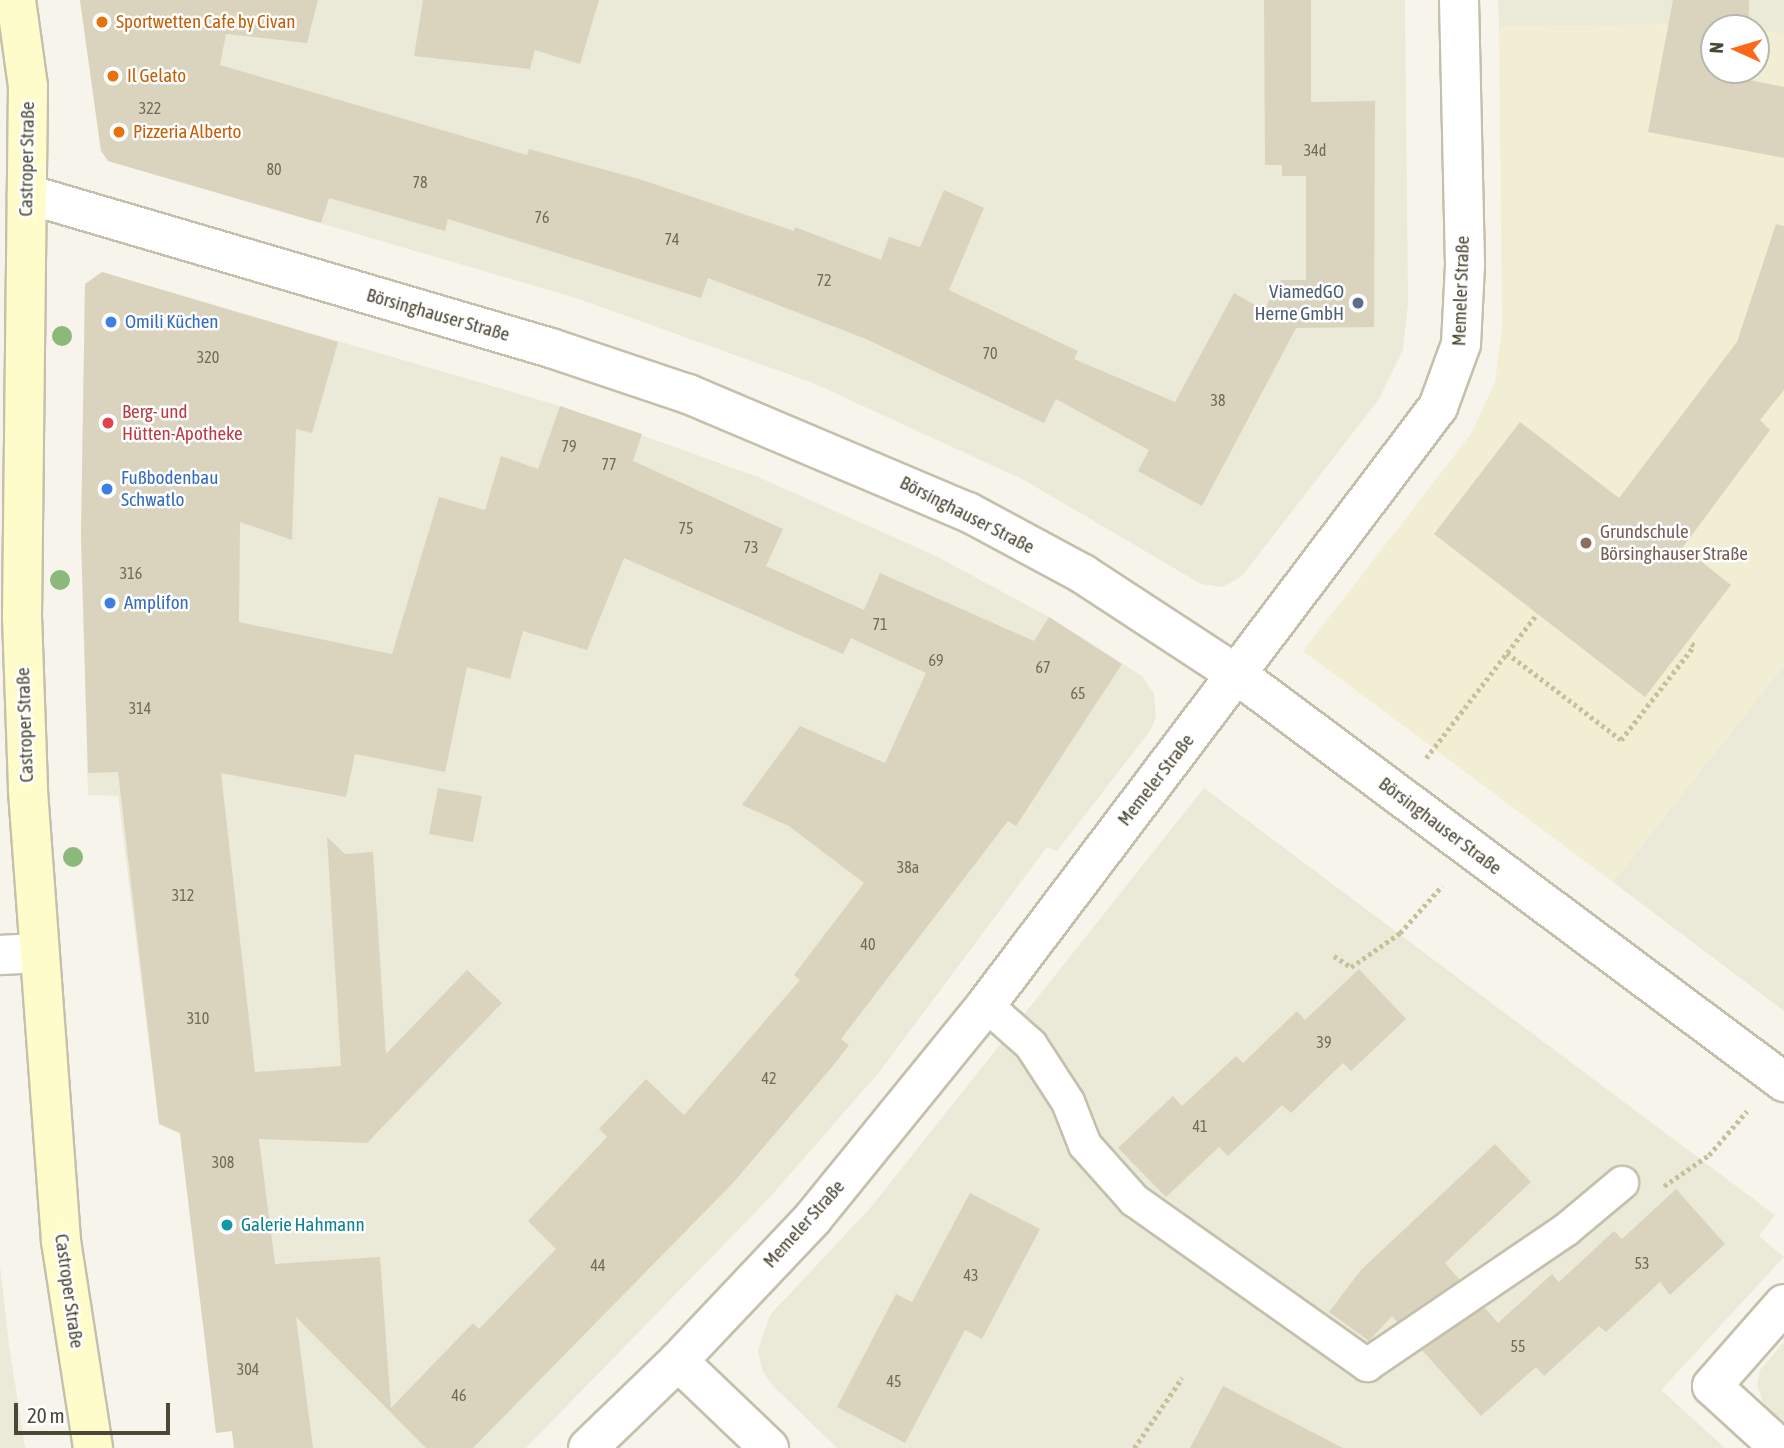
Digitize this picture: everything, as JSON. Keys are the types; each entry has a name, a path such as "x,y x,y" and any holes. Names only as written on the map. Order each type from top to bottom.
{"main road":[{"name":"Castroper Straße","path":"16,0 28,86 13,190 22,616 38,954 61,1241 93,1448"}],"street":[{"name":"Memeler Straße","path":"588,1448 678,1361 813,1218 986,1004 1239,676 1438,407 1455,370 1461,344 1465,264 1459,0"},
{"name":"Börsinghauser Straße","path":"13,190 551,348 688,394 968,512 1083,574 1239,676 1781,1079"},
{"path":"0,955 38,954"},
{"path":"1780,1448 1712,1386 1784,1304"},
{"path":"678,1361 769,1448"}],"lane":[{"path":"986,1004 1031,1045 1068,1102 1085,1145 1134,1200 1367,1365 1567,1229 1622,1183"}],"path":[{"path":"1434,748 1537,614"},
{"path":"1507,653 1621,740 1694,646 1688,642"},
{"path":"1334,957 1351,967 1400,933 1472,851"},
{"path":"1622,1183 1669,1187 1709,1155 1781,1079"},
{"path":"1134,1448 1182,1378"}],"shaded area":[{"path":"80,0 1405,0 1408,304 1403,350 1379,399 1242,576 1223,587 1201,584 1024,480 813,383 576,298 111,162 101,151"},
{"path":"1498,0 1784,0 1784,34 1770,31 1770,14 1700,14 1700,24 1499,26"},
{"name":"Grundschule Börsinghauser Straße","path":"1700,24 1700,84 1770,84 1770,32 1784,34 1784,665 1613,882 1303,651 1471,434 1495,382 1502,328 1499,26"},
{"path":"102,272 560,406 758,477 934,555 1049,617 1142,676 1154,694 1156,718 1150,731 1057,851 1047,847 880,1071 771,1196 526,1448 234,1448 232,1431 216,1433 180,1134 159,1124 118,796 88,795 81,536 85,284"},
{"path":"1784,665 1784,1011 1613,882"},
{"path":"1204,788 1775,1215 1759,1236 1784,1257 1661,1390 1725,1448 837,1448 773,1386 762,1370 758,1350 770,1315 871,1207"},
{"path":"0,1265 9,1345 25,1448 0,1448"},
{"path":"1784,1342 1784,1423 1763,1403 1757,1384 1760,1370"}],"building":[{"path":"80,0 318,0 307,43 226,34 220,65 527,155 529,149 642,180 794,231 795,227 881,260 889,237 920,247 944,190 984,208 949,290 1078,351 1074,359 1175,402 1234,293 1264,310 1281,280 1306,280 1306,176 1282,176 1282,165 1265,165 1264,0 1311,0 1311,102 1375,101 1374,327 1296,328 1202,506 1138,471 1149,450 1056,399 1044,423 866,339 708,278 701,298 448,219 445,231 329,198 321,223 108,161 101,151"},
{"path":"423,0 599,0 580,64 535,50 530,69 414,56"},
{"path":"1673,0 1749,0 1749,14 1700,14 1700,84 1769,84 1784,87 1784,158 1648,132"},
{"path":"1776,224 1784,226 1784,390 1760,420 1770,430 1683,547 1731,585 1645,697 1434,534 1520,422 1619,498 1737,342"},
{"path":"102,272 338,342 312,433 296,429 292,540 240,522 239,622 392,654 439,497 485,510 501,456 538,469 560,406 642,434 633,461 783,529 766,566 864,610 880,573 1034,641 1049,617 1122,664 1016,826 1008,821 841,1039 849,1045 832,1067 732,1184 473,1448 426,1448 296,1317 313,1448 234,1448 232,1431 216,1433 180,1133 159,1124 118,772 88,773 81,536 85,284","holes":["624,558 843,654 851,638 926,673 885,763 800,726 742,805 789,826 864,883 794,975 800,980 684,1115 646,1079 599,1129 607,1137 528,1221 556,1249 479,1329 473,1323 391,1408 380,1257 275,1264 259,1139 367,1143 502,1003 467,970 386,1054 373,852 345,854 327,837 341,1066 255,1072 221,773 346,797 355,754 445,772 467,667 510,679 523,631 587,650"]},
{"path":"438,788 482,796 473,842 429,834"},
{"path":"1359,969 1406,1019 1351,1071 1343,1063 1291,1113 1282,1105 1228,1156 1219,1147 1166,1197 1118,1148 1173,1096 1182,1106 1236,1056 1243,1063 1297,1011 1305,1020"},
{"path":"1495,1144 1531,1182 1445,1263 1460,1280 1397,1322 1392,1316 1369,1341 1329,1312 1361,1270"},
{"path":"1676,1189 1725,1244 1670,1295 1660,1282 1606,1332 1599,1326 1544,1376 1536,1367 1481,1416 1422,1350 1484,1307 1498,1323 1552,1274 1559,1282 1614,1231 1622,1239"},
{"path":"970,1193 1040,1229 982,1339 965,1330 905,1443 837,1407 896,1294 912,1302"},
{"path":"1223,1386 1343,1448 1190,1448"}],"place":[{"name":"Sportwetten Cafe by Civan","path":"102,22"},
{"name":"Il Gelato","path":"113,76"},
{"name":"Pizzeria Alberto","path":"119,132"},
{"name":"ViamedGO Herne GmbH","path":"1358,303"},
{"name":"Omili Küchen","path":"111,322"},
{"name":"Berg- und Hütten-Apotheke","path":"108,423"},
{"name":"Fußbodenbau Schwatlo","path":"107,489"},
{"name":"Grundschule Börsinghauser Straße","path":"1586,543"},
{"name":"Amplifon","path":"110,603"},
{"name":"Galerie Hahmann","path":"227,1225"}]}
